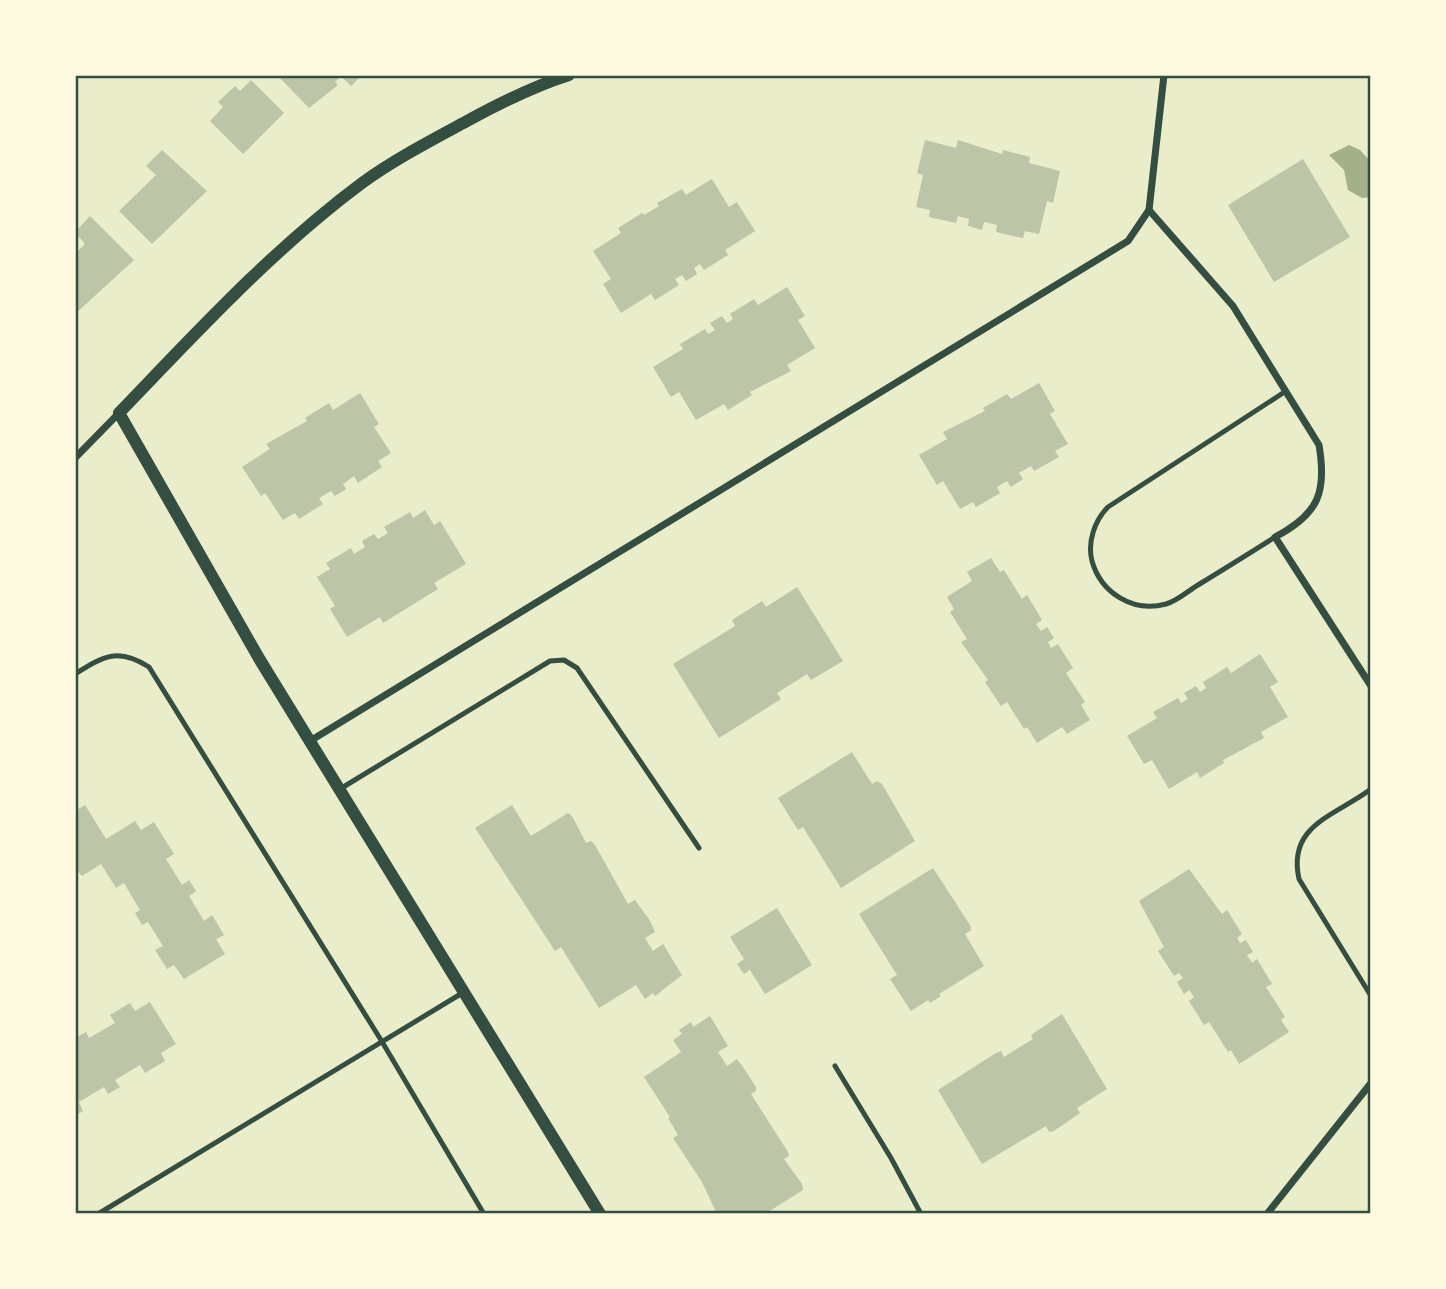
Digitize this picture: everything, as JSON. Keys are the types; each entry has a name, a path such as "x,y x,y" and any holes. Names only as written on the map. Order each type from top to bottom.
{"street":[{"path":"310,741 1088,268 1128,241 1149,210 1164,75"},
{"path":"75,458 229,299 294,238 363,182 420,146 487,110 563,76"},
{"path":"1149,210 1233,306 1319,445 1324,471 1321,492 1312,510 1294,527 1275,537 1371,686"},
{"path":"119,413 310,741 600,1214"},
{"path":"1267,1214 1371,1083"}],"lane":[{"path":"1275,537 1168,604 1146,607 1125,602 1108,590 1096,572 1091,556 1091,539 1100,515 1108,507 1286,391"},
{"path":"75,674 98,660 116,654 134,657 149,667 381,1040 484,1214"},
{"path":"340,789 550,661 564,660 577,668 699,848"},
{"path":"1371,789 1310,828 1298,843 1295,861 1299,879 1371,996"},
{"path":"98,1214 464,992"},
{"path":"835,1066 891,1158 921,1214"}],"shaded area":[{"path":"1349,145 1360,150 1371,162 1371,197 1362,198 1348,190 1344,170 1329,155"}],"building":[{"path":"277,75 362,75 351,86 341,76 335,82 338,85 309,108"},
{"path":"251,80 284,113 243,154 210,121 223,107 218,102 235,86 240,91"},
{"path":"925,140 956,148 958,140 1002,154 1003,150 1030,157 1029,163 1060,171 1053,203 1047,201 1039,234 1025,231 1023,238 996,232 997,225 984,222 982,230 968,226 969,219 958,216 956,223 929,217 930,210 916,207 923,175 917,173"},
{"path":"162,150 207,191 152,244 119,211 156,175 146,166"},
{"path":"1303,159 1350,237 1274,282 1228,205"},
{"path":"712,179 729,207 737,202 755,231 725,250 728,255 704,270 700,264 694,268 697,274 686,281 682,275 675,279 679,285 655,300 651,294 621,313 603,284 611,279 593,251 621,233 618,228 659,206 657,203 682,189 686,195"},
{"path":"90,216 134,260 75,314 75,254 85,244 75,232"},
{"path":"787,287 805,316 798,320 815,348 787,365 791,371 750,392 752,395 728,410 724,404 696,420 679,392 671,397 653,367 683,349 680,344 705,329 708,334 715,330 710,323 722,316 727,323 733,319 730,314 754,299 758,305"},
{"path":"1039,383 1055,411 1050,414 1068,444 1055,451 1059,457 1034,471 1031,466 1019,473 1023,479 1011,487 1007,481 997,487 1000,493 976,507 973,502 960,509 943,481 937,485 919,455 947,439 943,432 985,411 983,408 1007,394 1011,399"},
{"path":"360,393 379,424 374,427 391,453 378,461 382,467 358,483 354,476 343,484 346,489 335,496 331,491 319,498 323,504 299,519 295,513 283,520 265,493 261,496 242,467 270,449 266,444 307,421 305,418 329,403 333,410"},
{"path":"425,510 434,525 440,521 466,564 434,583 438,589 383,623 380,617 347,637 330,609 335,606 317,577 330,569 326,563 351,548 354,554 365,547 362,541 374,534 378,539 388,533 384,527 410,512 413,518"},
{"path":"991,558 1000,572 1004,570 1022,599 1027,595 1042,620 1036,624 1041,631 1047,627 1054,638 1048,642 1051,648 1058,644 1073,668 1066,673 1085,702 1081,705 1090,720 1067,734 1062,727 1037,743 1027,727 1024,729 1007,702 1001,706 985,682 988,680 961,642 967,639 950,612 954,609 947,597 972,581 967,572"},
{"path":"797,587 843,661 811,680 807,674 777,693 781,699 719,738 673,664 735,626 732,620 762,601 766,607"},
{"path":"1260,654 1278,682 1270,687 1288,717 1261,732 1264,738 1223,760 1224,763 1200,778 1197,772 1169,789 1152,760 1144,764 1127,736 1157,718 1153,712 1178,698 1181,703 1188,699 1184,693 1196,686 1200,692 1206,688 1203,682 1227,667 1231,673"},
{"path":"852,752 872,784 877,781 882,784 915,841 841,888 803,827 798,830 778,798"},
{"path":"85,805 106,839 135,821 141,830 154,822 174,854 166,859 182,885 189,880 196,891 189,896 204,921 212,915 224,935 216,939 225,954 184,979 174,965 167,969 155,950 163,946 148,922 142,925 135,913 140,910 124,883 116,888 101,864 82,876 75,869 75,811"},
{"path":"512,805 531,836 568,813 572,816 586,843 591,841 595,845 628,904 635,900 649,919 655,932 645,938 653,951 663,944 682,975 655,996 653,993 645,999 636,985 599,1008 561,947 555,951 475,828"},
{"path":"933,868 970,925 971,930 965,934 984,966 939,994 941,996 930,1003 928,1000 911,1011 890,979 897,975 859,914"},
{"path":"1189,869 1222,914 1227,910 1242,934 1237,938 1240,943 1246,940 1253,952 1247,955 1252,963 1257,959 1272,984 1266,987 1285,1017 1281,1020 1289,1032 1239,1064 1209,1022 1204,1025 1189,1001 1194,997 1189,990 1184,994 1177,982 1183,978 1179,973 1174,976 1158,951 1164,947 1139,901"},
{"path":"777,908 812,965 765,994 750,970 744,974 737,964 744,959 730,937"},
{"path":"150,1002 176,1044 161,1053 165,1061 145,1073 140,1065 115,1080 120,1087 108,1094 104,1087 79,1102 83,1111 75,1116 75,1048 78,1046 75,1038 86,1032 89,1038 115,1023 110,1015 130,1003 135,1011"},
{"path":"1062,1014 1107,1089 1077,1108 1080,1113 1054,1131 1049,1132 1046,1126 982,1164 938,1090 996,1053 1001,1051 1004,1057 1033,1039 1031,1035"},
{"path":"710,1016 728,1046 718,1052 727,1066 737,1059 756,1087 756,1091 751,1094 788,1152 789,1156 784,1159 802,1184 803,1190 765,1214 717,1214 702,1182 673,1138 678,1135 668,1118 670,1117 644,1077 681,1052 673,1040 682,1034 679,1030 691,1022 693,1027"}]}
